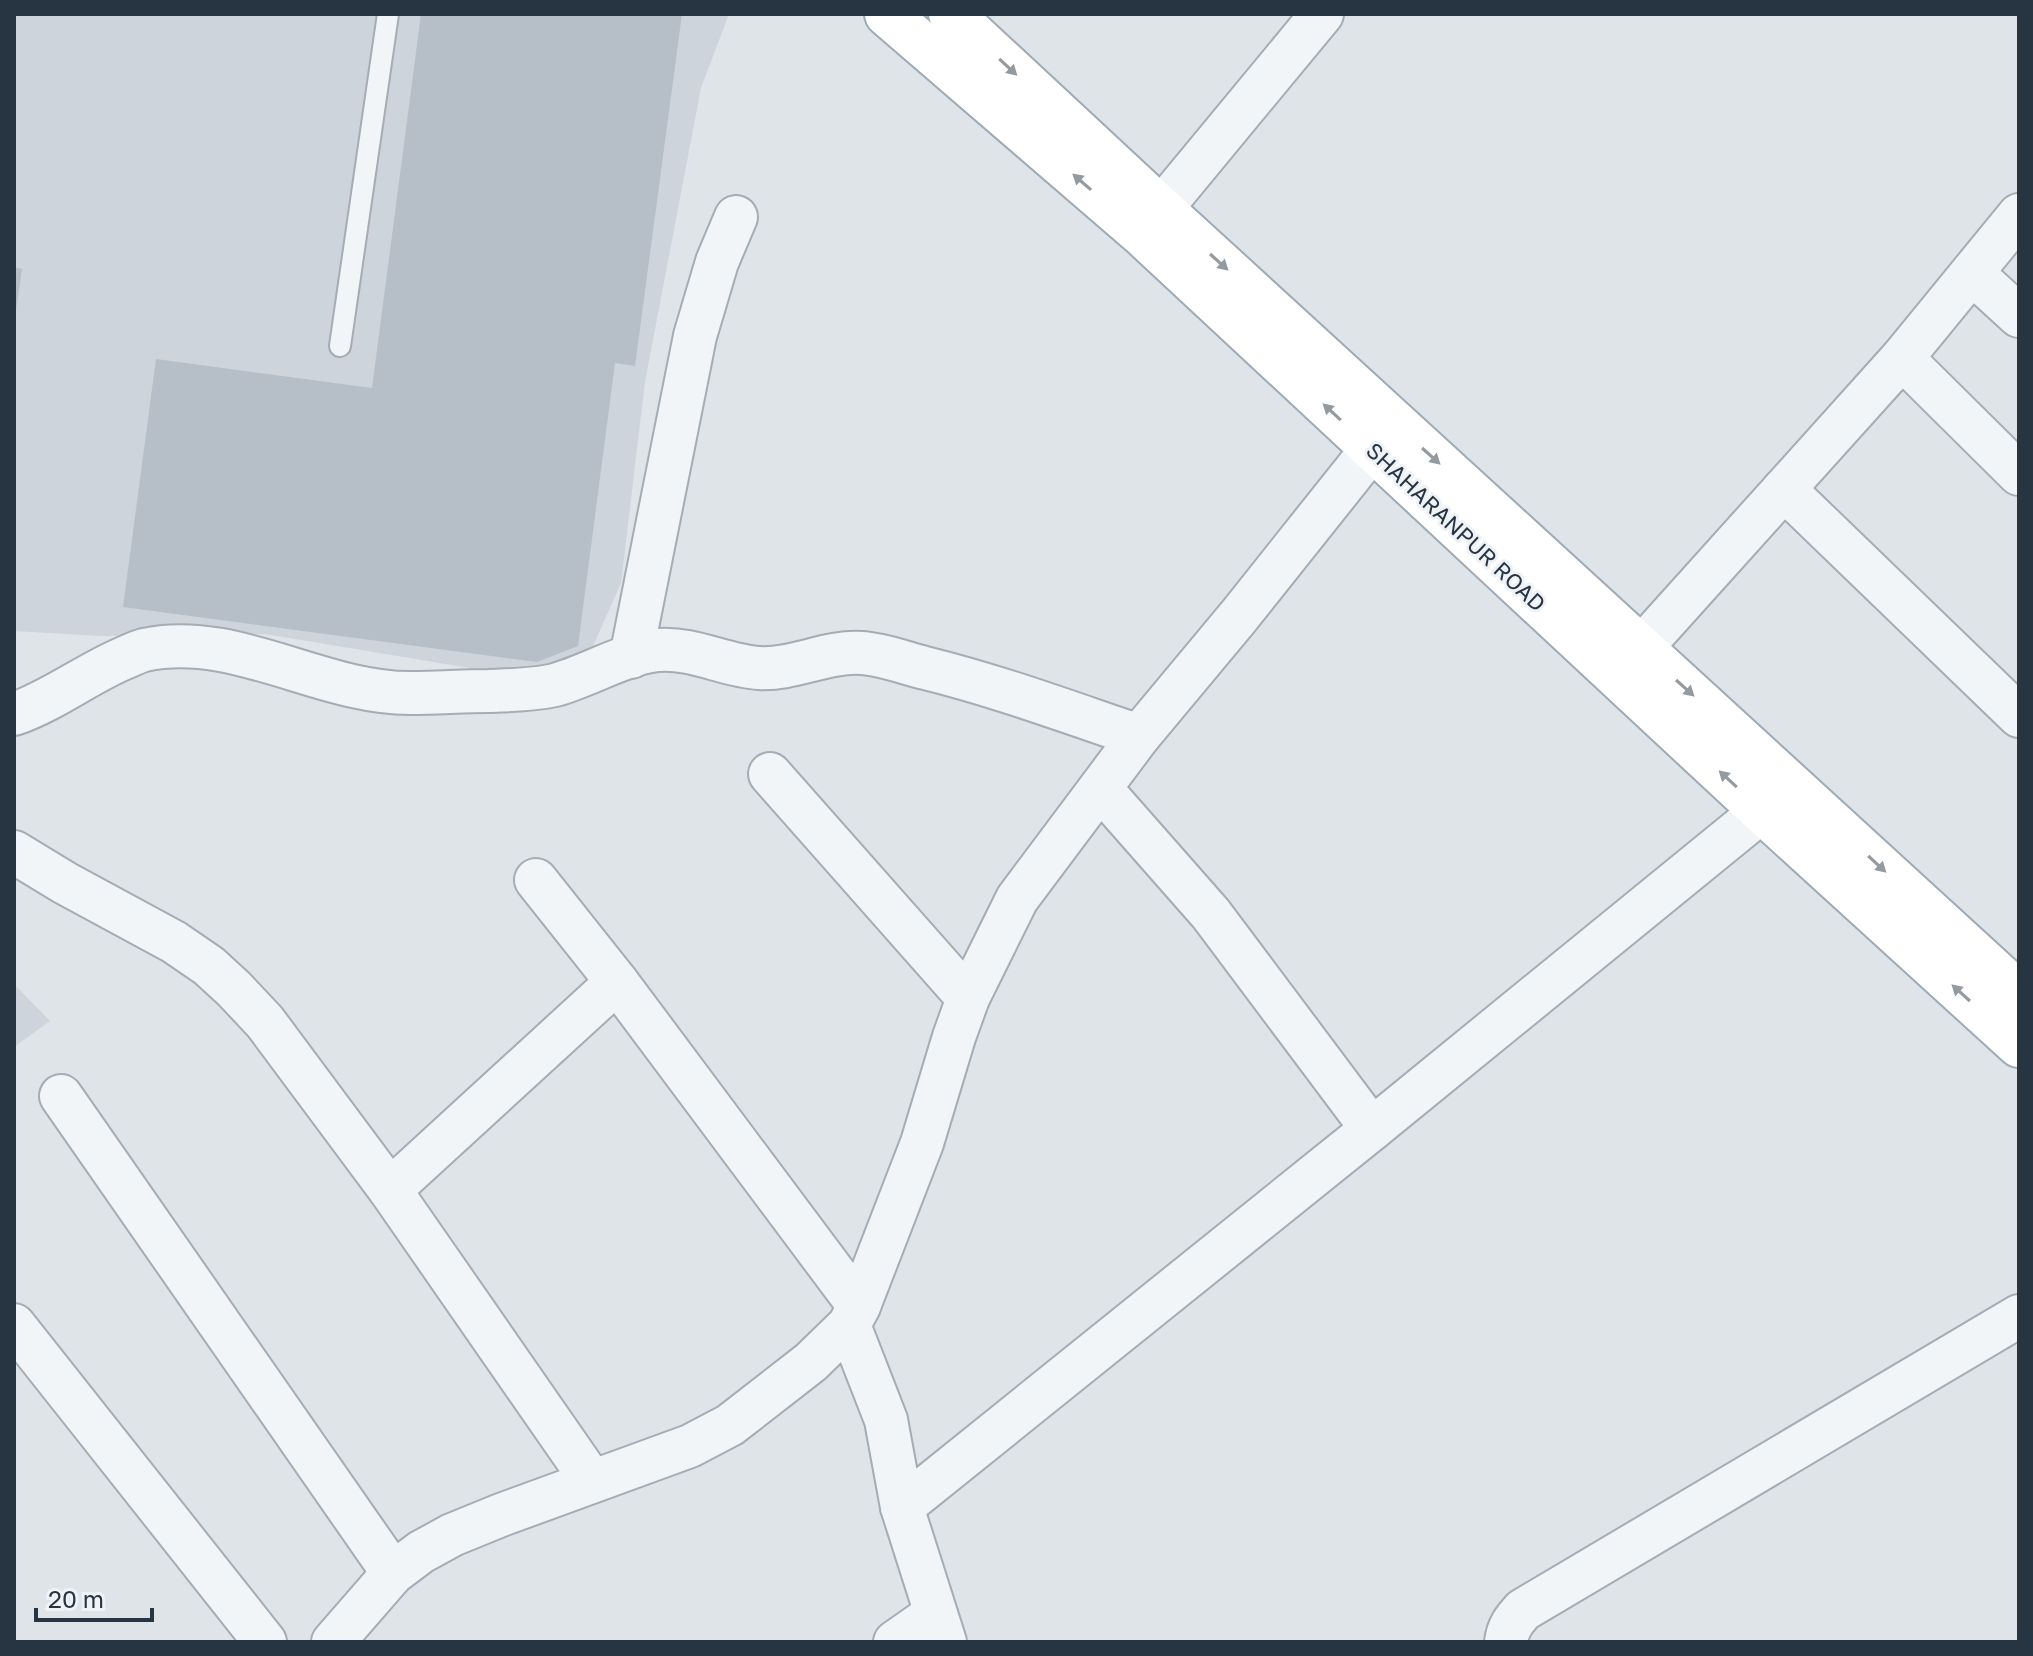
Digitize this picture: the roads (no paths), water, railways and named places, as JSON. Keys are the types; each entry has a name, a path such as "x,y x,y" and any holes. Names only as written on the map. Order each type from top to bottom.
{"main road":[{"name":"SHAHARANPUR ROAD","path":"887,14 1151,221"},
{"name":"SHAHARANPUR ROAD","path":"951,14 1151,221 1385,438 1762,811 2019,1045"},
{"name":"SHAHARANPUR ROAD","path":"1385,438 1641,648 2019,994"}],"street":[{"path":"1151,221 1322,14"},
{"path":"1641,648 1902,358 2019,215"},
{"path":"631,657 695,336 717,262 736,217"},
{"path":"1972,273 2019,316"},
{"path":"1902,358 2019,474"},
{"path":"333,1642 393,1573 421,1552 452,1535 690,1446 730,1425 811,1362 854,1315 922,1143 968,998 1017,899 1139,736 1385,438"},
{"path":"1784,489 2019,716"},
{"path":"14,714 141,651 169,646 221,651 358,688 408,694 553,685 631,657 663,650 763,668 861,653 967,678 1139,736"},
{"path":"770,774 968,998"},
{"path":"1101,789 1211,914 1372,1129"},
{"path":"902,1507 1762,811"},
{"path":"14,852 174,942 217,973 265,1022 390,1190 592,1481"},
{"path":"536,880 617,982 854,1315 886,1420 902,1507 940,1628 895,1642"},
{"path":"390,1190 617,982"},
{"path":"61,1096 393,1573"},
{"path":"1506,1642 1512,1622 1523,1610 2019,1316"},
{"path":"14,1325 265,1642"}],"lane":[{"path":"340,346 388,14"}]}
